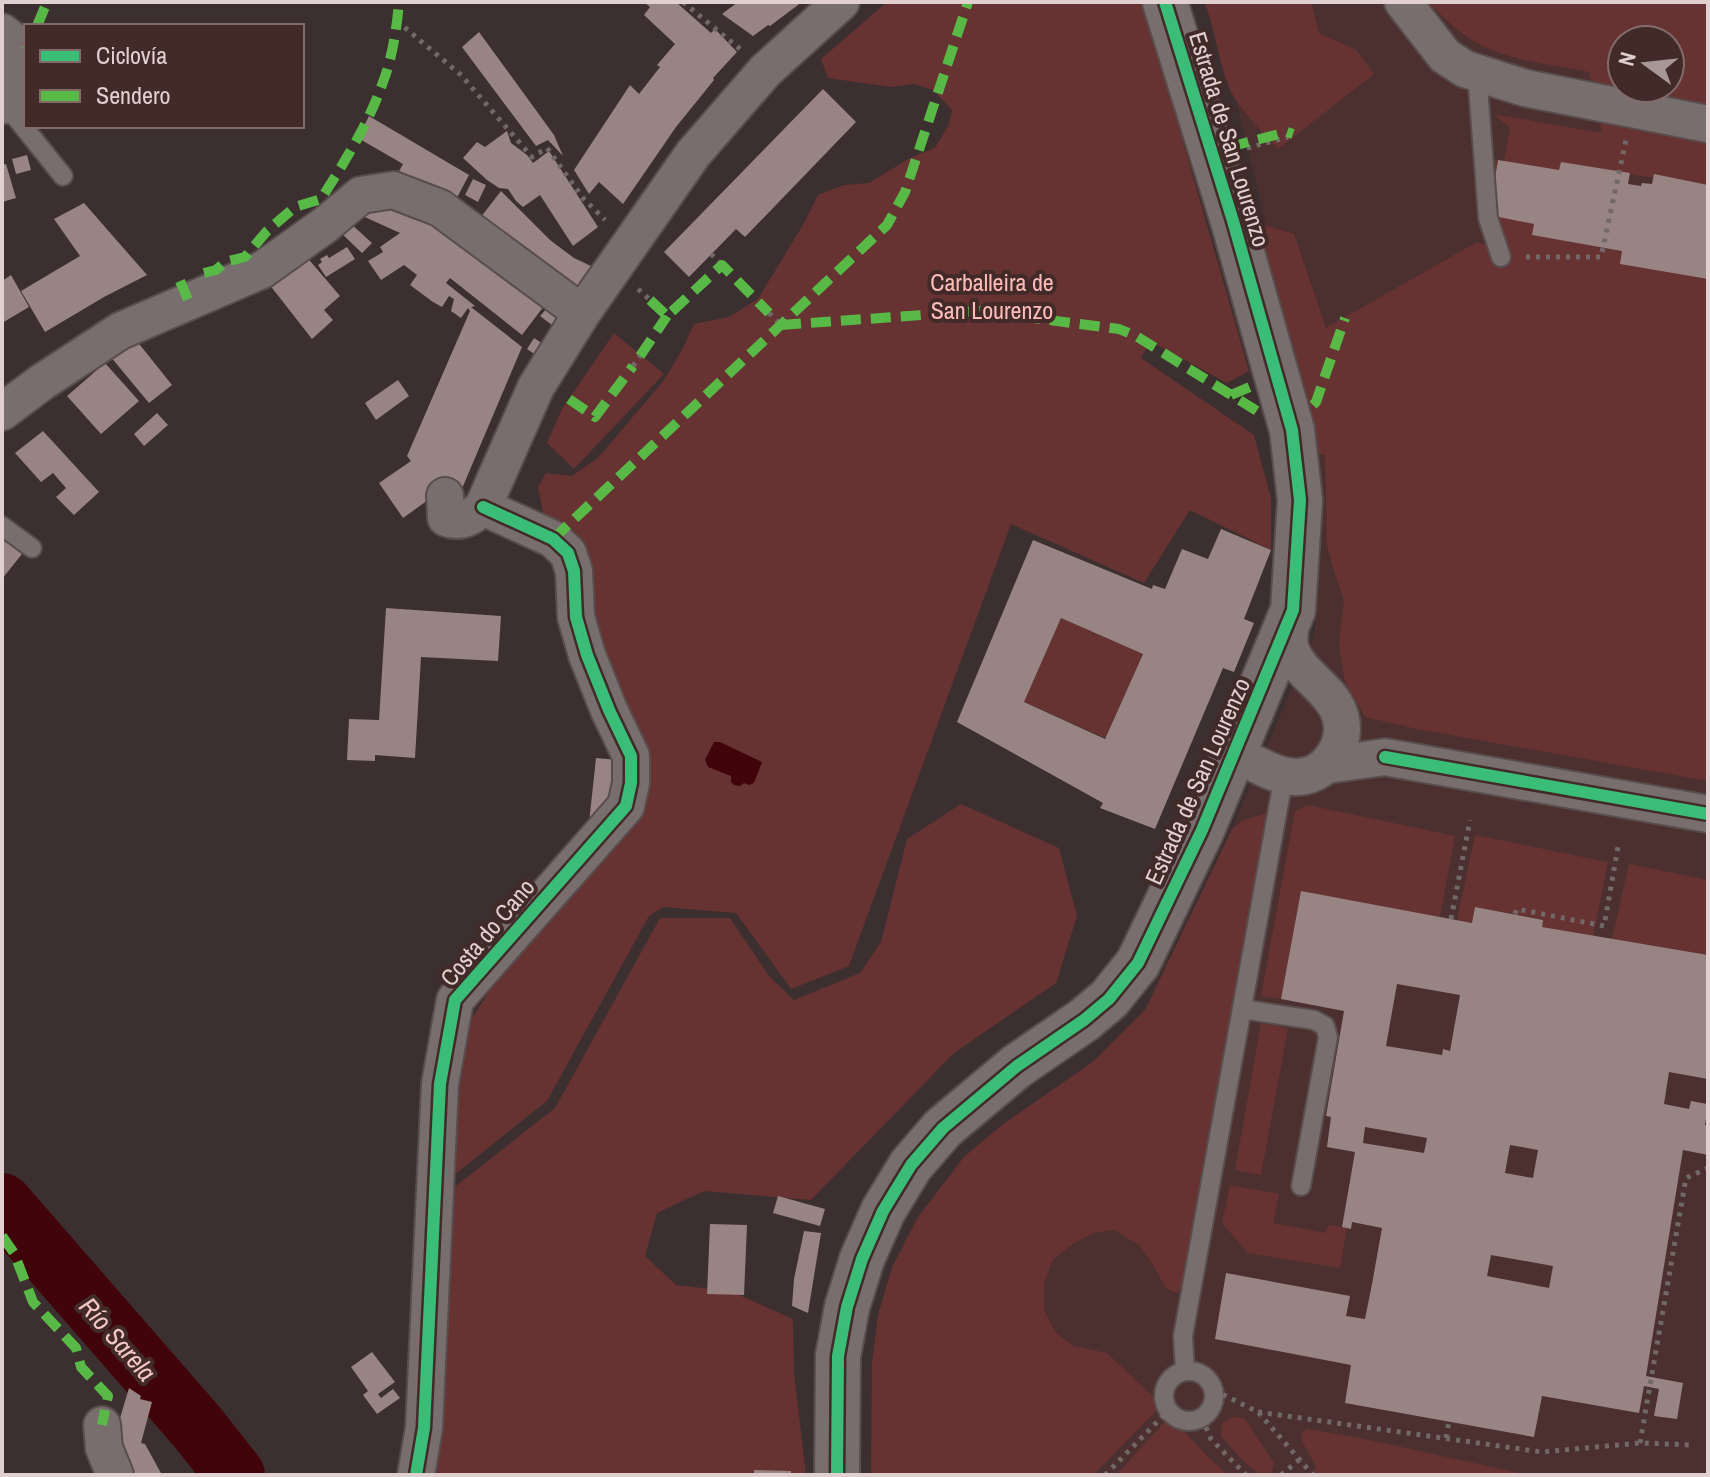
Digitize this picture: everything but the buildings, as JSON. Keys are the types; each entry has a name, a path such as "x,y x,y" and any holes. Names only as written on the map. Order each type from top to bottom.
{"street":[{"path":"445,496 446,518 453,521 464,520 483,507 536,387 582,313 693,154 765,71 841,2"},
{"name":"Estrada de San Lourenzo","path":"837,1475 838,1356 854,1283 883,1211 911,1165 943,1128 1017,1066 1109,999 1138,963 1202,830 1293,610 1300,500 1292,430 1233,221 1165,2"},
{"path":"1403,2 1445,56 1465,69 1525,88 1708,124"},
{"path":"2,32 24,50"},
{"path":"6,105 24,54"},
{"path":"2,412 120,331 262,270 361,195 393,190 440,208 582,313"},
{"name":"Costa do Cano","path":"416,1475 424,1428 440,1084 455,1000 626,806 631,783 631,756 587,655 576,617 574,571 568,553 553,539 483,507"},
{"path":"1293,610 1291,649 1299,665 1385,757"},
{"path":"1234,753 1284,775 1299,777 1327,765 1336,753 1342,738 1342,722 1337,708 1308,689 1265,680"},
{"path":"1327,765 1385,757 1708,814"},
{"path":"102,1425 104,1448 115,1475"}],"lane":[{"path":"1477,73 1488,218 1501,257"},
{"path":"6,105 24,127"},
{"path":"24,128 63,176"},
{"path":"2,526 32,548"},
{"path":"1185,1371 1183,1336 1284,775"},
{"path":"1242,1009 1314,1020 1325,1026 1328,1037 1301,1186"},
{"path":"1185,1371 1207,1377 1214,1390 1213,1406 1202,1418 1180,1420 1168,1411 1164,1397 1168,1383 1172,1377 1185,1371"}],"path":[{"path":"683,2 765,71"},
{"path":"397,21 461,75 532,157 547,148 583,198 608,224 632,241"},
{"path":"1501,257 1601,257 1627,132"},
{"path":"1245,148 1288,137"},
{"path":"711,254 722,265"},
{"path":"769,313 781,325"},
{"path":"633,366 640,356"},
{"path":"1451,919 1470,820"},
{"path":"1515,914 1517,909 1604,926 1618,847"},
{"path":"1640,1443 1682,1177 1708,1168"},
{"path":"1214,1390 1258,1412 1542,1452 1640,1443 1691,1445"},
{"path":"1105,1475 1168,1411"},
{"path":"1258,1412 1313,1475"},
{"path":"1202,1418 1211,1439 1246,1475"},
{"path":"1446,1438 1449,1421"},
{"path":"1281,1475 1299,1460"}],"shaded area":[{"path":"1215,2 1708,2 1708,1475 885,1475 1153,1015 1314,636 1323,535 1301,370 1218,27"},
{"path":"714,742 762,762 754,783 734,785 731,776 708,767 705,760"}],"green space":[{"name":"Carballeira de San Lourenzo","path":"887,2 1143,2 1249,371 1227,383 1150,341 1141,358 1254,435 1271,498 1271,550 1190,510 1144,583 1011,524 849,966 791,989 736,913 663,907 649,916 547,1101 453,1176 464,1031 515,950 614,849 644,812 642,769 564,538 543,512 538,487 546,473 572,476 599,457 664,380 694,324 729,317 758,299 818,195 844,185 869,183 910,158 935,148 949,124 952,110 933,90 914,84 891,87 828,78 821,59"},
{"path":"1204,2 1311,2 1319,33 1356,50 1374,74 1278,149 1234,97 1224,74"},
{"path":"1428,2 1708,2 1708,781 1365,717 1345,682 1339,644 1344,600 1327,544 1325,454 1307,456 1257,223 1294,234 1326,328 1477,242 1486,245 1472,157 1504,161 1510,128 1494,114 1602,133 1589,72 1499,53 1460,31","holes":["1561,162 1653,178 1652,184 1642,183 1641,186 1559,170"]},
{"path":"614,333 664,374 574,469 547,443 562,409"},
{"path":"1061,618 1143,654 1105,738 1024,702"},
{"path":"961,804 1059,848 1077,916 1056,983 954,1053 811,1200 704,1191 657,1213 645,1256 676,1285 730,1291 793,1319 794,1373 806,1475 430,1475 452,1189 555,1108 660,918 730,918 769,976 794,1000 860,973 881,942 907,839"},
{"path":"1308,805 1455,836 1440,917 1301,892 1281,999 1261,996 1295,811"},
{"path":"1267,813 1183,1287 1176,1293 1166,1288 1139,1245 1114,1230 1093,1233 1071,1245 1052,1261 1044,1283 1044,1310 1055,1332 1073,1346 1107,1353 1162,1405 1093,1475 871,1475 872,1363 878,1315 892,1267 918,1217 964,1157 1002,1125 1094,1061 1145,1010 1232,829 1244,820"},
{"path":"1475,835 1608,862 1593,936 1542,927 1542,919 1475,907 1472,923 1457,920"},
{"path":"1629,864 1708,880 1708,955 1612,939"},
{"path":"1261,1023 1288,1028 1261,1175 1235,1170"},
{"path":"1230,1185 1279,1194 1273,1223 1325,1233 1329,1225 1347,1228 1340,1268 1248,1253 1222,1223"},
{"path":"1170,1416 1206,1455 1228,1475 1116,1475"},
{"path":"1229,1418 1245,1419 1274,1463 1272,1472 1264,1475 1256,1472 1221,1436 1222,1424"},
{"path":"1307,1429 1528,1475 1312,1475 1316,1466 1301,1434"}],"waterway":[{"name":"Río Sarela","path":"2,1203 198,1428 235,1475"}],"marked path":[{"path":"38,24 47,2"},
{"path":"204,273 216,270 225,262 245,257 267,231 295,207 321,199 371,113 386,73 399,2"},
{"path":"553,539 887,225 905,192 968,2"},
{"path":"1229,147 1287,132 1293,134"},
{"path":"650,300 667,316 722,265 769,313"},
{"path":"180,281 189,302"},
{"path":"781,325 979,311 1119,329 1136,336 1265,416"},
{"path":"640,356 667,316"},
{"path":"1313,405 1345,318"},
{"path":"569,399 595,417 633,366"},
{"path":"1231,395 1257,384"},
{"path":"2,1236 14,1253 33,1302 76,1348 81,1367 108,1396 102,1425"}],"cycle path":[{"path":"837,1475 838,1356 847,1307 862,1259 883,1211 911,1165 943,1128 1017,1066 1109,999 1138,963 1202,830 1293,610 1300,500 1292,430 1233,221 1165,2"},
{"path":"416,1475 424,1428 440,1084 455,1000 626,806 631,783 631,756 587,655 576,617 574,571 568,553 553,539 483,507"},
{"path":"1385,757 1708,814"}]}
